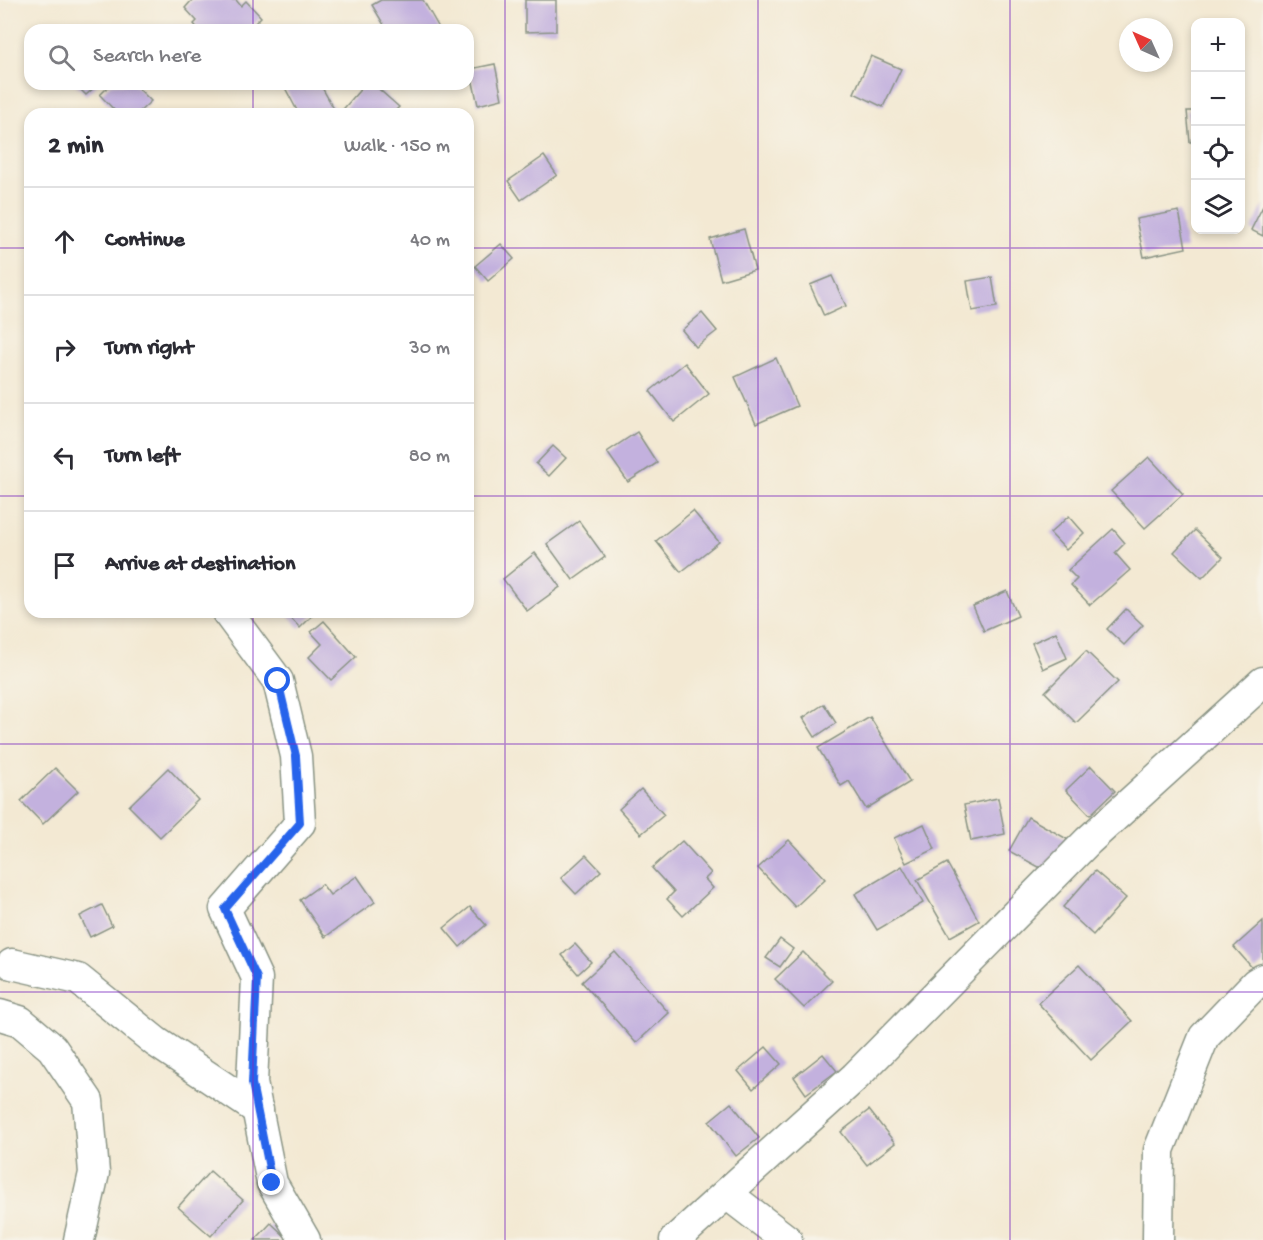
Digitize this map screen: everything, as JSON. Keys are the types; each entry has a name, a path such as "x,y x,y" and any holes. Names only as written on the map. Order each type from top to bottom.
{"street":[{"path":"231,618 278,681 296,756 300,823 225,909 257,978 252,1083 272,1183 305,1240"},
{"path":"675,1240 855,1077 1088,841 1263,682"},
{"path":"12,964 78,979 156,1042 258,1110"},
{"path":"1158,1240 1159,1150 1204,1037 1256,983 1263,979"},
{"path":"0,1015 20,1021 52,1048 88,1101 94,1173 79,1240"},
{"path":"727,1194 787,1240"}],"building":[{"path":"192,0 236,0 241,6 246,1 261,17 254,24 194,24 197,21 185,8"},
{"path":"381,0 423,0 437,24 383,24 372,5"},
{"path":"525,0 556,0 556,31 525,32"},
{"path":"871,56 901,69 883,107 854,93"},
{"path":"495,64 502,99 478,105 474,87 474,68"},
{"path":"81,90 91,90 86,95"},
{"path":"105,90 140,90 151,101 143,108 112,108 100,95"},
{"path":"286,90 323,90 333,108 296,108"},
{"path":"360,90 380,90 399,107 398,108 344,108"},
{"path":"1187,111 1191,111 1190,142"},
{"path":"544,156 557,175 521,200 508,181"},
{"path":"1263,206 1263,236 1251,230"},
{"path":"1179,211 1186,248 1144,257 1136,219"},
{"path":"744,229 755,270 721,280 710,239"},
{"path":"501,244 514,259 488,281 475,266"},
{"path":"832,276 846,306 824,316 810,285"},
{"path":"992,277 997,307 972,311 967,281"},
{"path":"702,313 717,331 696,347 682,330"},
{"path":"776,358 797,406 756,424 735,377"},
{"path":"685,363 709,394 674,422 650,391"},
{"path":"637,432 657,463 628,482 607,452"},
{"path":"553,446 566,458 549,476 536,464"},
{"path":"1149,457 1183,494 1145,528 1111,491"},
{"path":"693,511 719,542 681,572 656,541"},
{"path":"1069,516 1084,533 1066,550 1050,533"},
{"path":"579,521 605,557 573,580 547,544"},
{"path":"1113,529 1125,543 1115,553 1130,570 1090,605 1071,585 1077,579 1068,570"},
{"path":"1195,530 1223,557 1202,578 1174,552"},
{"path":"535,553 560,587 527,611 503,579"},
{"path":"1007,591 1018,616 984,631 973,606"},
{"path":"1126,609 1143,625 1124,645 1107,629"},
{"path":"291,618 310,618 300,628"},
{"path":"324,621 356,657 331,680 309,657 322,644 311,632"},
{"path":"1056,632 1067,658 1043,669 1032,643"},
{"path":"1086,651 1118,682 1076,723 1045,692"},
{"path":"824,704 836,723 815,737 803,718"},
{"path":"870,717 910,782 866,809 849,781 841,786 818,748"},
{"path":"1091,766 1115,791 1090,815 1066,790"},
{"path":"55,768 78,791 43,824 21,801"},
{"path":"168,768 198,800 160,837 129,806"},
{"path":"641,789 664,815 641,834 619,809"},
{"path":"998,798 1005,834 971,841 964,805"},
{"path":"1028,817 1067,839 1048,872 1009,851"},
{"path":"924,824 935,849 906,863 894,838"},
{"path":"789,840 825,879 795,907 758,868"},
{"path":"682,841 711,873 705,879 713,888 683,916 667,899 674,892 652,868"},
{"path":"586,855 601,871 576,894 561,878"},
{"path":"947,863 979,921 950,937 917,880"},
{"path":"902,866 923,903 877,930 855,894"},
{"path":"1095,871 1126,898 1093,935 1063,907"},
{"path":"357,876 375,902 325,937 300,900 322,884 330,895"},
{"path":"102,905 112,926 90,937 80,916"},
{"path":"470,907 486,925 460,947 444,928"},
{"path":"1263,921 1263,964 1255,971 1234,947"},
{"path":"780,939 793,949 780,967 766,958"},
{"path":"575,944 591,962 578,974 562,955"},
{"path":"615,952 669,1013 636,1043 582,982"},
{"path":"803,952 832,981 804,1008 775,979"},
{"path":"1079,965 1132,1021 1091,1060 1038,1003"},
{"path":"766,1047 781,1064 753,1089 738,1071"},
{"path":"823,1054 837,1071 806,1094 794,1077"},
{"path":"731,1103 759,1138 736,1156 709,1121"},
{"path":"869,1110 895,1143 867,1165 841,1132"},
{"path":"210,1171 243,1200 211,1236 178,1207"},
{"path":"271,1223 289,1240 255,1240"}],"route":[{"path":"272,1183 252,1083 257,978 225,909 300,823 296,756 278,681"}]}
